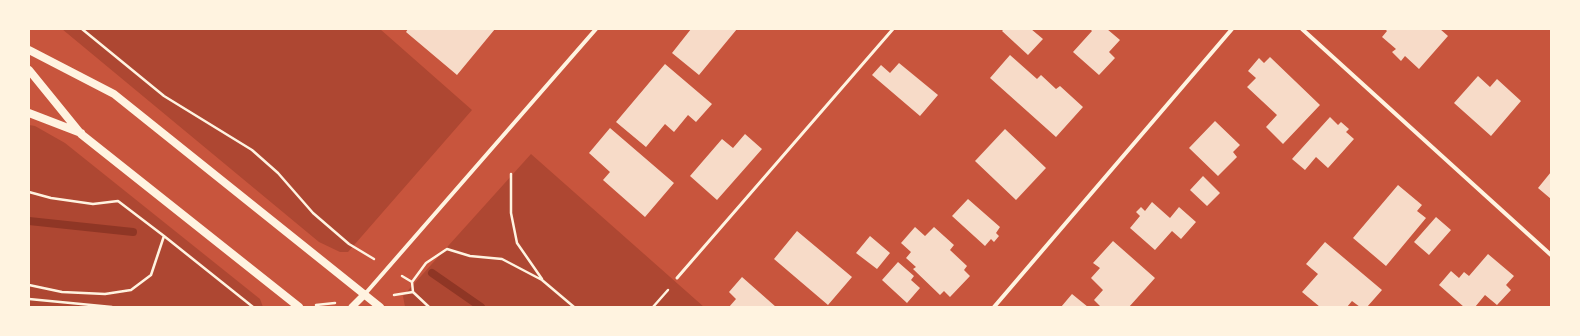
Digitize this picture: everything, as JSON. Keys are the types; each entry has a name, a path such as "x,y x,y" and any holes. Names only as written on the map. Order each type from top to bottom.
{"main road":[{"path":"29,50 114,94 380,307"},
{"path":"29,70 82,134 299,307"},
{"path":"29,113 82,134"}],"street":[{"path":"352,307 596,29"},
{"path":"994,307 1232,29"},
{"path":"1302,29 1551,255"}],"lane":[{"path":"677,278 893,29"}],"path":[{"path":"82,29 164,96 252,150 278,173 313,213 349,244"},
{"path":"511,174 511,213 517,243 542,280"},
{"path":"29,192 51,198 93,204 118,201 253,307"},
{"path":"29,285 69,292 105,294 131,290 151,275 164,236"},
{"path":"429,307 413,292 412,282 426,263 447,249 470,256 502,259 542,280 574,307"},
{"path":"653,307 677,278"},
{"path":"29,299 112,307"}],"shaded area":[{"path":"62,29 380,29 472,110 348,252 340,252 319,242"},
{"path":"29,125 35,126 65,143 260,299 263,307 29,307"},
{"path":"531,154 704,307 405,307 403,296"}],"building":[{"path":"408,29 495,29 457,75 406,32"},
{"path":"691,29 737,29 699,75 672,53"},
{"path":"1004,29 1031,29 1043,39 1028,55 1002,31"},
{"path":"1090,29 1107,29 1120,40 1109,52 1115,58 1099,75 1073,52 1092,31"},
{"path":"1385,29 1440,29 1448,36 1419,69 1405,56 1401,61 1392,52 1396,49 1382,37 1387,31"},
{"path":"1010,55 1037,79 1041,75 1056,89 1060,86 1083,107 1056,137 990,78"},
{"path":"1270,57 1320,105 1283,144 1266,127 1277,115 1247,87 1256,78 1248,71 1259,58 1264,63"},
{"path":"899,63 938,95 920,116 872,75 881,65 890,73"},
{"path":"665,64 712,104 696,122 688,115 674,132 665,124 646,147 616,122"},
{"path":"1478,76 1490,87 1497,79 1521,101 1491,136 1454,103"},
{"path":"1330,117 1338,125 1341,122 1349,129 1346,132 1354,139 1328,168 1316,157 1305,170 1292,159"},
{"path":"1215,121 1240,145 1233,152 1237,157 1218,176 1189,148"},
{"path":"610,128 674,183 645,217 603,180 610,172 589,153"},
{"path":"1005,129 1046,168 1016,200 975,161"},
{"path":"745,134 762,149 717,200 690,176 722,139 733,148"},
{"path":"1551,172 1551,199 1538,188"},
{"path":"1203,176 1220,193 1207,206 1190,190"},
{"path":"1398,185 1422,205 1417,211 1426,218 1386,266 1353,238"},
{"path":"968,199 1000,227 996,233 999,236 994,242 991,239 985,246 952,216"},
{"path":"1152,202 1170,218 1179,207 1196,222 1181,239 1172,231 1155,250 1130,228 1140,216 1136,212 1141,207 1145,211"},
{"path":"1436,217 1451,230 1429,255 1414,242"},
{"path":"915,227 925,236 934,227 954,245 950,250 967,266 964,270 970,276 950,297 944,291 940,295 913,269 916,267 906,258 911,252 901,243"},
{"path":"797,231 852,277 828,305 774,259"},
{"path":"870,236 890,253 877,269 856,253"},
{"path":"1113,241 1155,278 1129,307 1101,307 1094,300 1103,290 1091,278 1100,268 1093,263"},
{"path":"1325,242 1382,290 1367,307 1360,307 1352,301 1347,307 1320,307 1302,292 1318,274 1306,264"},
{"path":"1488,254 1514,276 1506,285 1511,290 1497,305 1485,295 1475,307 1464,307 1439,285 1451,271 1459,278 1464,272 1469,276"},
{"path":"898,262 914,276 911,280 920,288 907,303 882,280"},
{"path":"742,277 776,307 729,307 736,299 729,292"},
{"path":"1072,294 1088,307 1061,307"}],"waterway":[{"path":"29,221 133,232"},
{"path":"432,273 481,307"}]}
